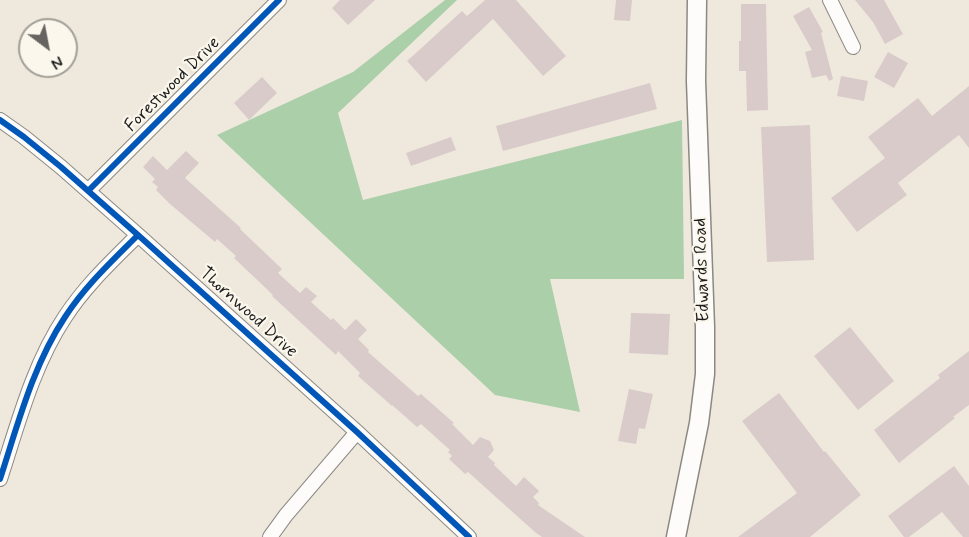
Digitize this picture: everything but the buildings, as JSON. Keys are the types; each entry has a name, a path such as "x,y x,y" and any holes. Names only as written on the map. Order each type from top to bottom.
{"main road":[{"name":"Edwards Road","path":"676,537 699,423 705,374 696,81 697,0"}],"street":[{"name":"Forestwood Drive","path":"88,191 279,0"},
{"path":"830,0 853,46"},
{"name":"Thornwood Drive","path":"0,120 52,159 138,235 357,432 469,537"},
{"path":"0,478 28,394 65,316 83,292 138,235"},
{"path":"270,537 357,432"}],"green space":[{"path":"445,0 457,0 338,113 363,200 682,120 684,279 550,279 580,412 495,395 217,135 353,72"}],"cycle path":[{"path":"88,191 279,0"},
{"path":"0,120 61,167 138,235 357,432 469,537"},
{"path":"0,479 27,395 54,335 81,295 138,235"}]}
